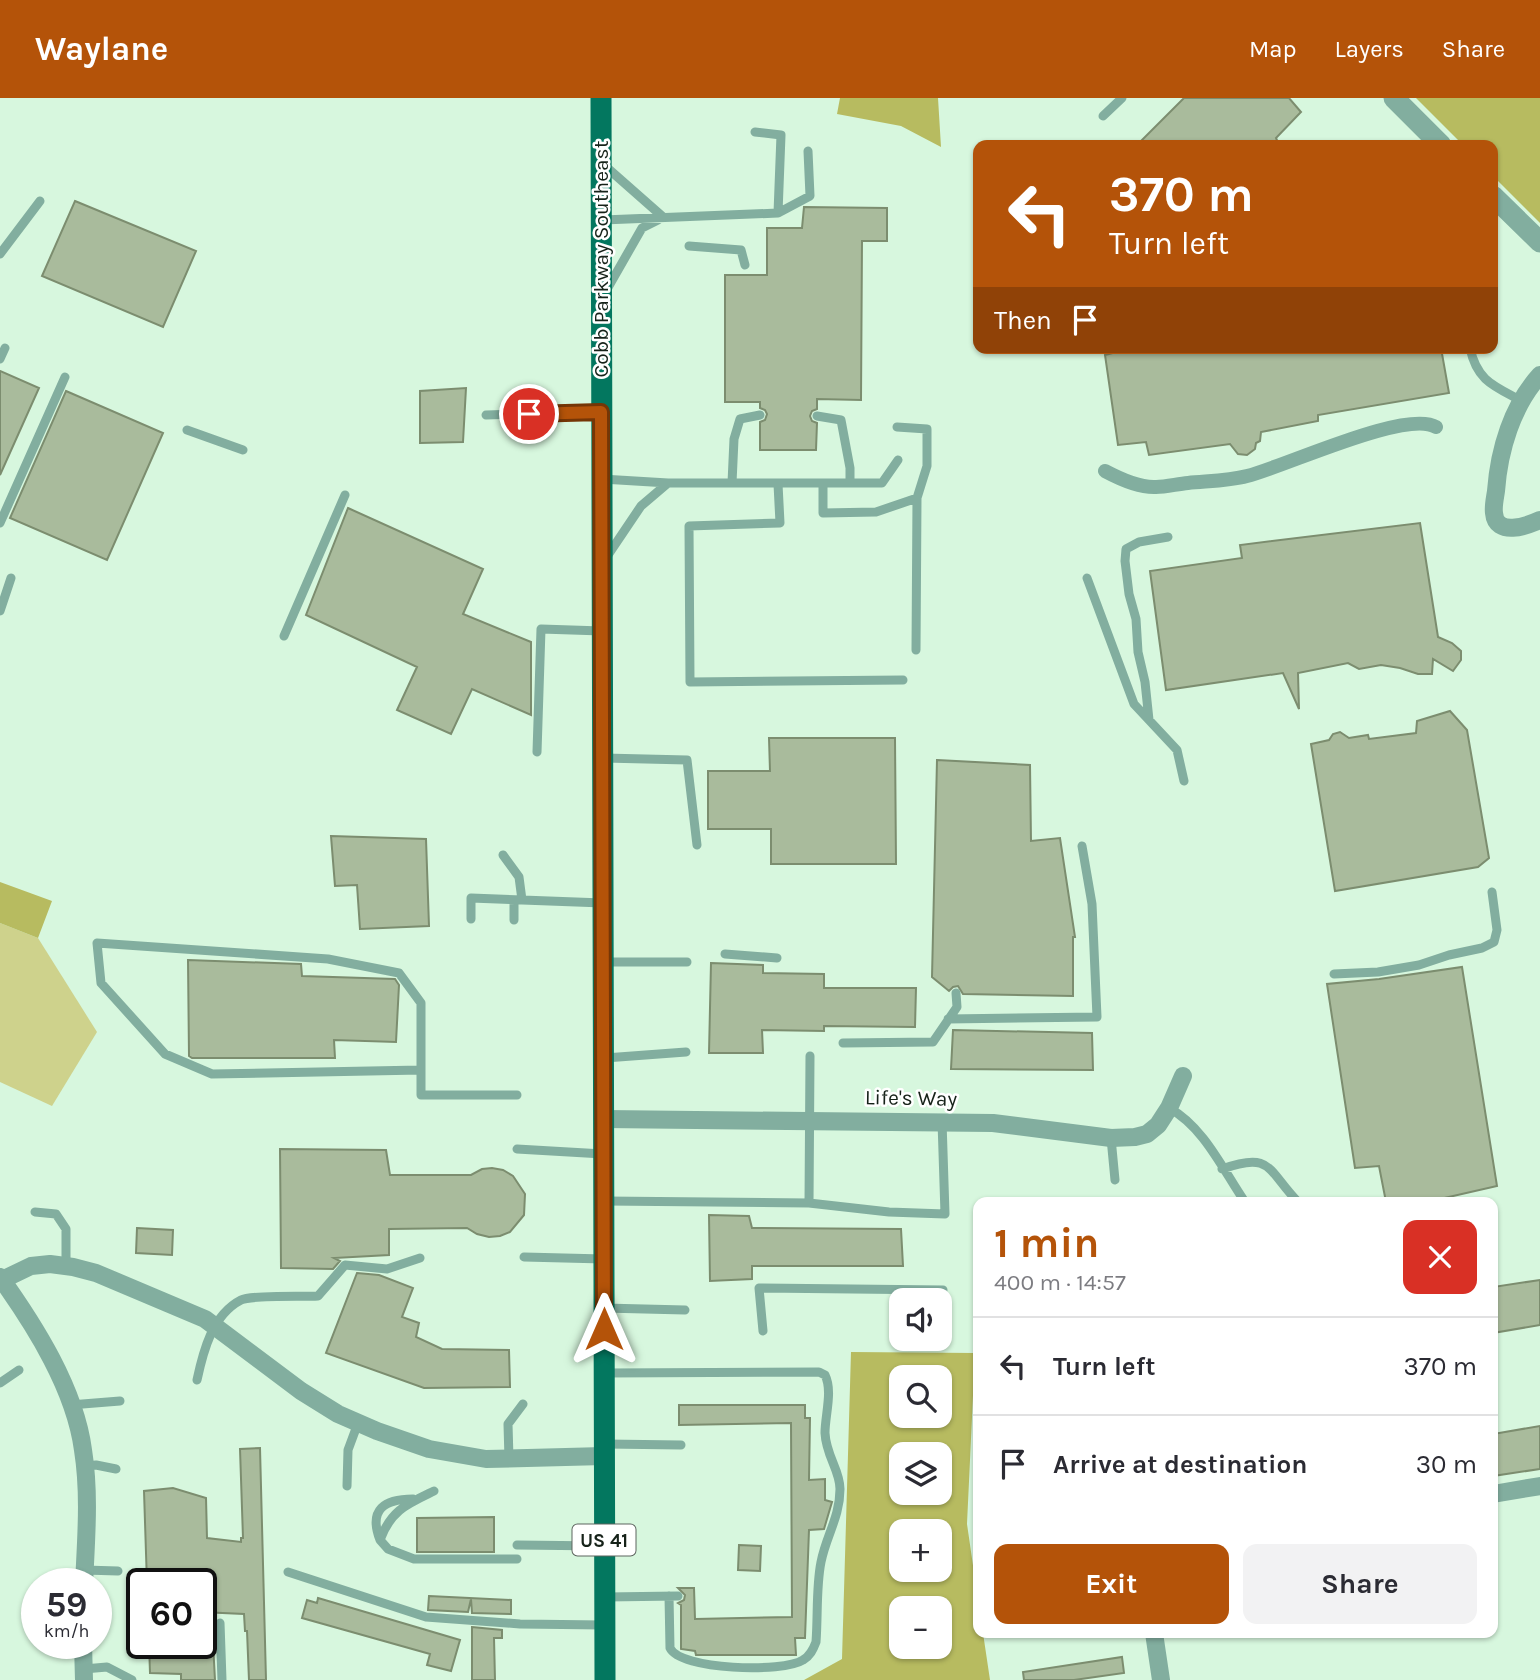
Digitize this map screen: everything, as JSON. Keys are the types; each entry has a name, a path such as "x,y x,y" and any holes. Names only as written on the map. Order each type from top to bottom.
{"main road":[{"name":"Cobb Parkway Southeast","path":"601,98 605,1680"}],"street":[{"path":"1394,98 1436,140"},
{"path":"1498,201 1540,242"},
{"path":"1540,375 1522,401 1501,452 1494,516 1502,525 1513,528 1540,520"},
{"path":"1105,471 1122,480 1154,488 1224,480 1246,477 1397,427 1429,423 1436,428"},
{"name":"Life's Way","path":"604,1119 942,1121 993,1123 1111,1138 1135,1138 1147,1134 1158,1125 1183,1076"},
{"path":"84,1568 85,1466 83,1447 71,1405 50,1357 1,1280 31,1266 66,1266 96,1273 173,1304 215,1326 322,1405 358,1423 429,1449 486,1459 604,1450"},
{"path":"1498,1493 1540,1486"},
{"path":"1155,1638 1161,1680"}],"lane":[{"path":"1103,116 1122,98"},
{"path":"755,132 780,135 778,213"},
{"path":"601,220 778,213 810,196 808,150"},
{"path":"601,162 663,217"},
{"path":"0,254 40,201"},
{"path":"601,299 642,228 663,217"},
{"path":"689,246 741,250 745,265"},
{"path":"0,359 5,348"},
{"path":"1472,354 1476,368 1487,382 1522,401"},
{"path":"0,523 65,377"},
{"path":"486,415 601,412"},
{"path":"733,483 734,439 740,419 760,415"},
{"path":"817,416 841,421 850,468 850,483"},
{"path":"897,427 928,429 927,466 917,498 916,650"},
{"path":"187,430 243,450"},
{"path":"602,479 778,484 882,483 898,460"},
{"path":"601,566 641,506 668,482"},
{"path":"778,484 779,523 689,526 691,682 903,680"},
{"path":"824,484 823,513 876,512 917,498"},
{"path":"284,636 345,495"},
{"path":"1149,720 1145,682 1138,652 1136,619 1129,594 1126,549 1139,542 1168,537"},
{"path":"0,611 11,578"},
{"path":"1087,578 1134,704 1177,750 1184,781"},
{"path":"537,752 541,629 602,631"},
{"path":"602,758 687,760 697,845"},
{"path":"948,1019 1097,1017 1093,904 1082,846"},
{"path":"503,855 519,877 514,920"},
{"path":"1334,974 1378,972 1433,962 1494,942 1497,930 1492,892"},
{"path":"471,919 471,898 603,903"},
{"path":"421,1070 212,1074 166,1054 101,983 97,943 328,959 400,973 421,1003 421,1070 421,1095 517,1095"},
{"path":"725,954 777,958"},
{"path":"603,962 687,962"},
{"path":"843,1043 933,1042 957,1007 957,993"},
{"path":"603,1058 686,1052"},
{"path":"809,1203 810,1056"},
{"path":"1169,1108 1186,1120 1203,1138 1242,1197"},
{"path":"604,1201 809,1203 889,1212 945,1214 942,1121"},
{"path":"1111,1138 1115,1180"},
{"path":"517,1149 604,1154"},
{"path":"1222,1169 1247,1161 1258,1161 1269,1167 1294,1197"},
{"path":"35,1212 56,1214 66,1229 66,1266"},
{"path":"524,1257 604,1259"},
{"path":"197,1380 202,1353 215,1326 242,1300 318,1296 345,1265 387,1269 420,1258"},
{"path":"763,1331 759,1288 889,1289"},
{"path":"604,1308 685,1310"},
{"path":"0,1383 19,1370"},
{"path":"604,1373 807,1372 825,1375 829,1383 826,1447 839,1477 840,1495 837,1518 820,1566 816,1642 813,1651 799,1662 773,1667 706,1664 678,1657 670,1648 673,1596 604,1597"},
{"path":"71,1405 120,1401"},
{"path":"509,1459 508,1424 523,1404"},
{"path":"347,1486 348,1450 358,1423"},
{"path":"604,1450 681,1445"},
{"path":"85,1466 116,1469"},
{"path":"380,1540 386,1525 402,1506 434,1491"},
{"path":"418,1499 395,1499 383,1505 375,1528 388,1549 414,1559 517,1559"},
{"path":"517,1545 604,1546"},
{"path":"112,1572 118,1571"},
{"path":"288,1572 426,1617 520,1624 605,1625"},
{"path":"220,1623 222,1680"},
{"path":"84,1674 107,1667 132,1680"}],"green space":[{"path":"840,98 938,98 941,147 901,126 837,114"},
{"path":"1416,98 1540,98 1540,223 1498,181 1498,140 1458,140"},
{"path":"0,882 52,901 38,938 0,923"},
{"path":"0,923 38,938 97,1032 52,1106 0,1082"},
{"path":"851,1352 973,1353 967,1524 973,1565 973,1638 984,1638 990,1680 804,1680 842,1659"}],"building":[{"path":"1184,98 1289,98 1301,112 1277,140 1142,140"},
{"path":"75,201 196,251 163,327 42,276"},
{"path":"804,207 887,208 887,241 862,241 861,400 817,399 817,409 812,411 810,416 812,421 817,423 816,450 760,450 760,422 765,420 767,414 760,408 760,402 725,402 725,275 767,275 767,228 802,228"},
{"path":"1442,354 1449,393 1318,415 1318,421 1261,432 1260,441 1247,455 1238,454 1230,444 1149,455 1146,442 1118,445 1105,355"},
{"path":"0,371 39,388 0,475"},
{"path":"466,388 463,442 420,443 420,391"},
{"path":"66,391 163,433 107,560 10,518"},
{"path":"348,508 483,569 463,614 531,642 531,715 472,689 451,734 397,710 417,667 306,615"},
{"path":"1420,523 1438,637 1452,643 1461,651 1461,660 1453,671 1433,659 1432,674 1418,674 1381,665 1359,669 1348,663 1298,673 1299,709 1283,673 1166,690 1150,571 1242,558 1240,545"},
{"path":"1450,711 1467,730 1489,858 1478,867 1335,891 1311,744 1329,740 1333,734 1340,732 1349,738 1368,735 1369,739 1416,733 1417,721"},
{"path":"769,738 895,738 896,864 771,864 771,829 708,829 708,771 770,771"},
{"path":"937,760 1030,765 1031,841 1060,838 1075,937 1073,996 963,994 958,986 949,991 932,977"},
{"path":"331,836 426,839 429,926 360,929 357,885 335,886"},
{"path":"188,960 301,964 302,976 395,979 399,985 396,1042 334,1040 335,1058 192,1058 189,1056"},
{"path":"711,963 763,965 763,973 824,974 824,988 916,988 915,1027 824,1026 824,1031 762,1030 763,1053 709,1053"},
{"path":"1462,967 1497,1186 1449,1197 1385,1197 1379,1166 1355,1168 1327,984"},
{"path":"953,1030 1092,1033 1093,1070 951,1069"},
{"path":"280,1149 386,1150 390,1175 471,1175 482,1169 503,1170 513,1176 525,1194 524,1215 510,1232 500,1236 489,1237 467,1228 389,1229 389,1255 334,1258 340,1261 333,1269 281,1268"},
{"path":"709,1215 749,1216 752,1228 901,1229 903,1266 752,1266 752,1279 710,1281"},
{"path":"137,1228 173,1230 172,1255 136,1253"},
{"path":"357,1273 379,1275 413,1288 402,1317 419,1323 416,1337 442,1349 509,1350 510,1387 424,1388 326,1353"},
{"path":"1540,1280 1540,1325 1498,1332 1498,1286"},
{"path":"679,1405 805,1405 805,1418 810,1418 809,1480 825,1479 825,1500 832,1502 824,1529 809,1530 805,1638 795,1638 796,1655 696,1655 695,1651 681,1649 681,1605 678,1603 684,1600 685,1595 678,1588 694,1588 695,1619 792,1617 791,1423 679,1425"},
{"path":"1540,1426 1540,1469 1498,1475 1498,1433"},
{"path":"260,1448 266,1680 249,1680 244,1614 217,1613 217,1568 146,1568 144,1491 173,1488 206,1498 207,1538 241,1542 240,1449"},
{"path":"494,1517 494,1552 417,1552 417,1518"},
{"path":"739,1545 761,1546 760,1571 738,1570"},
{"path":"429,1596 511,1600 511,1614 472,1613 471,1599 468,1612 428,1610"},
{"path":"318,1598 460,1640 451,1671 427,1665 430,1654 302,1618 307,1600 317,1603"},
{"path":"472,1627 502,1630 502,1638 494,1638 495,1680 472,1680"},
{"path":"1122,1657 1124,1673 1074,1680 1024,1680 1023,1672"},
{"path":"150,1659 214,1659 215,1680 181,1680 181,1674 150,1673"}],"route":[{"path":"529,414 601,412 604,1329"}]}
